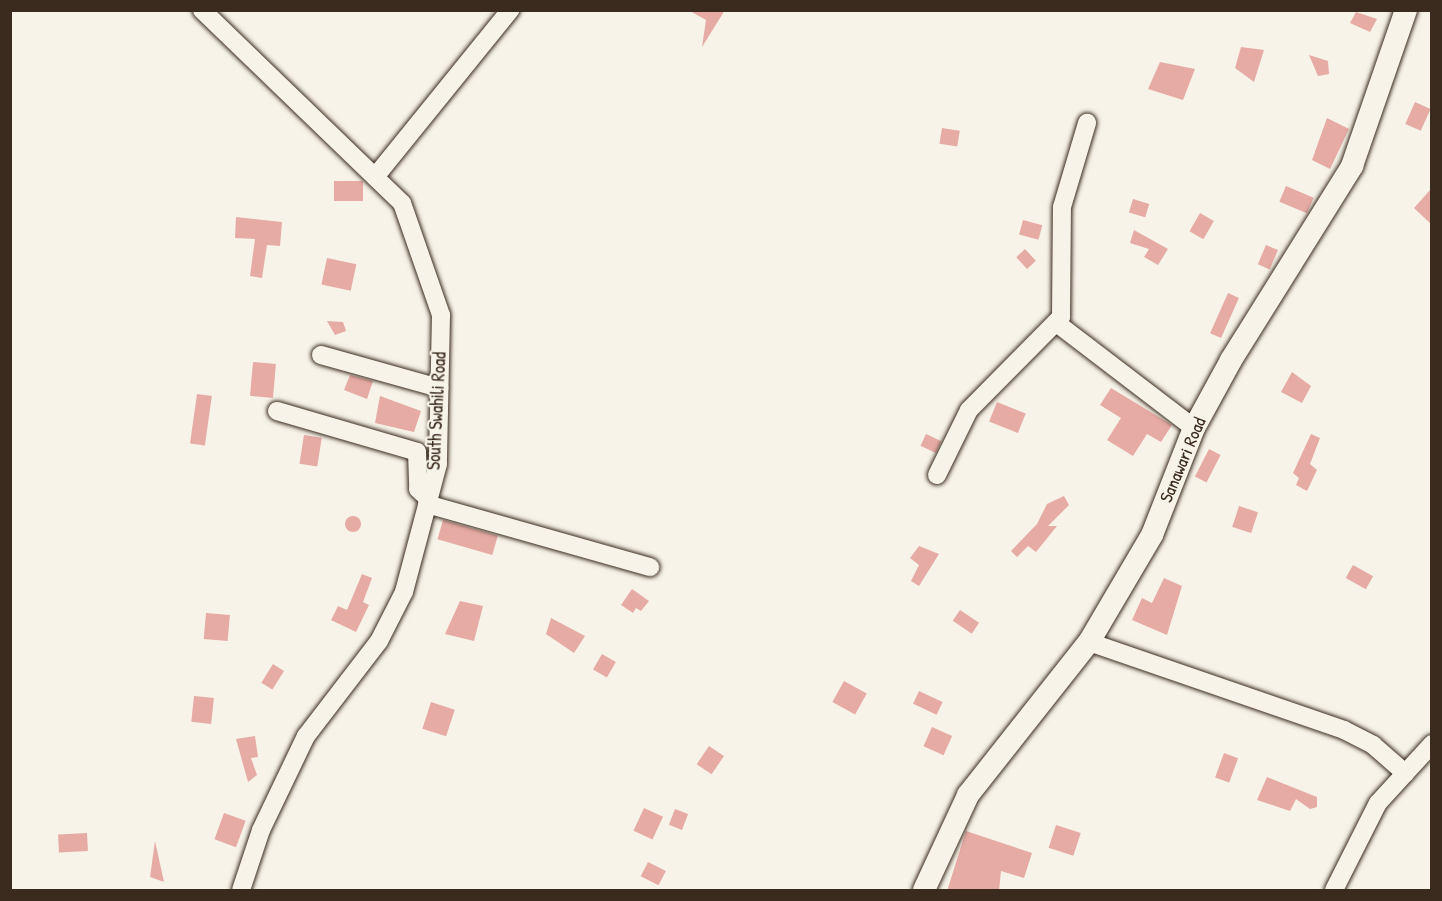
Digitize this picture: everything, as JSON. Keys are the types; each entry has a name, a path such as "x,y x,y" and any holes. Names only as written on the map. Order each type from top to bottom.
{"street":[{"name":"South Swahili Road","path":"202,10 402,202 441,315 438,464 404,592 379,641 306,736 261,830 242,891"},
{"path":"375,177 510,10"},
{"name":"Sanawari Road","path":"924,891 968,795 1089,642 1152,535 1194,428 1231,360 1352,166 1406,10"},
{"path":"937,475 969,410 1058,324 1063,303 1062,207 1087,123"},
{"path":"1058,324 1194,428"},
{"path":"321,355 439,388"},
{"path":"277,411 417,452 418,489 427,501 650,567"},
{"path":"1089,642 1344,730 1387,755 1405,773"},
{"path":"1334,891 1378,802 1431,744"}],"building":[{"path":"688,10 725,10 702,47 706,20"},
{"path":"1356,12 1377,19 1370,32 1350,23"},
{"path":"1241,47 1264,50 1254,82 1235,68"},
{"path":"1309,55 1328,61 1329,74 1318,76"},
{"path":"1160,62 1195,69 1183,100 1148,89"},
{"path":"1415,102 1431,109 1421,131 1405,124"},
{"path":"1327,118 1349,129 1330,169 1312,160"},
{"path":"942,128 960,131 957,147 939,144"},
{"path":"334,181 363,181 363,201 334,201"},
{"path":"1286,186 1314,198 1307,213 1279,202"},
{"path":"1431,189 1431,224 1414,208"},
{"path":"1133,199 1149,204 1145,217 1129,212"},
{"path":"1200,213 1214,221 1203,239 1190,231"},
{"path":"236,217 282,222 280,246 267,245 262,278 250,276 255,239 235,238"},
{"path":"1023,220 1042,225 1038,240 1019,234"},
{"path":"1134,230 1168,249 1158,265 1144,257 1149,249 1130,243"},
{"path":"1266,245 1278,250 1270,269 1258,264"},
{"path":"1025,249 1036,261 1027,269 1016,257"},
{"path":"327,258 356,264 351,291 321,284"},
{"path":"1228,293 1239,298 1221,338 1210,333"},
{"path":"327,321 343,322 346,331 335,335"},
{"path":"253,362 276,364 273,398 250,396"},
{"path":"1292,372 1311,386 1302,403 1281,392"},
{"path":"350,375 373,381 367,399 344,390"},
{"path":"1111,388 1172,425 1161,442 1147,434 1133,456 1107,440 1121,418 1100,405"},
{"path":"197,394 212,396 205,446 190,444"},
{"path":"380,396 421,411 414,432 375,423"},
{"path":"997,402 1026,414 1018,433 989,421"},
{"path":"926,434 941,441 936,453 921,446"},
{"path":"1311,434 1320,438 1310,464 1317,470 1307,491 1296,485 1299,478 1293,473"},
{"path":"304,435 322,438 317,466 299,464"},
{"path":"1209,449 1221,455 1207,483 1195,477"},
{"path":"1064,496 1069,505 1048,526 1057,526 1036,552 1028,546 1017,557 1011,551 1037,524 1047,504"},
{"path":"1239,506 1258,512 1251,533 1232,527"},
{"path":"353,516 361,524 353,532 345,524"},
{"path":"443,520 498,536 492,555 437,539"},
{"path":"919,546 939,554 919,586 911,581 919,565 910,558"},
{"path":"1353,565 1373,576 1366,589 1346,578"},
{"path":"362,574 372,578 363,602 369,605 356,632 331,620 338,606 347,610"},
{"path":"1164,578 1182,586 1167,635 1132,620 1142,598 1152,603"},
{"path":"632,589 649,601 641,611 636,608 633,613 621,605"},
{"path":"460,601 483,606 474,641 445,634"},
{"path":"960,610 979,623 972,634 953,621"},
{"path":"206,613 230,615 228,641 204,639"},
{"path":"551,618 585,636 574,653 546,634"},
{"path":"602,654 616,662 607,678 593,670"},
{"path":"273,664 284,671 272,690 261,683"},
{"path":"844,681 867,694 855,715 832,702"},
{"path":"919,691 943,702 937,715 913,704"},
{"path":"194,696 214,698 211,724 191,722"},
{"path":"431,702 455,710 446,736 422,729"},
{"path":"932,727 952,736 944,755 923,746"},
{"path":"255,736 258,757 251,758 257,775 248,782 236,739"},
{"path":"709,746 724,756 712,774 697,764"},
{"path":"1224,753 1238,758 1229,783 1215,777"},
{"path":"1267,777 1317,797 1317,807 1310,809 1296,799 1290,811 1257,800"},
{"path":"644,808 663,817 652,840 633,831"},
{"path":"675,809 688,814 682,830 669,825"},
{"path":"224,813 246,821 236,847 214,839"},
{"path":"1056,825 1081,833 1073,856 1049,848"},
{"path":"966,831 1032,853 1024,878 1001,871 999,891 947,891"},
{"path":"87,833 88,851 59,852 58,835"},
{"path":"155,841 164,882 150,877"},
{"path":"648,862 666,871 659,885 641,876"}]}
